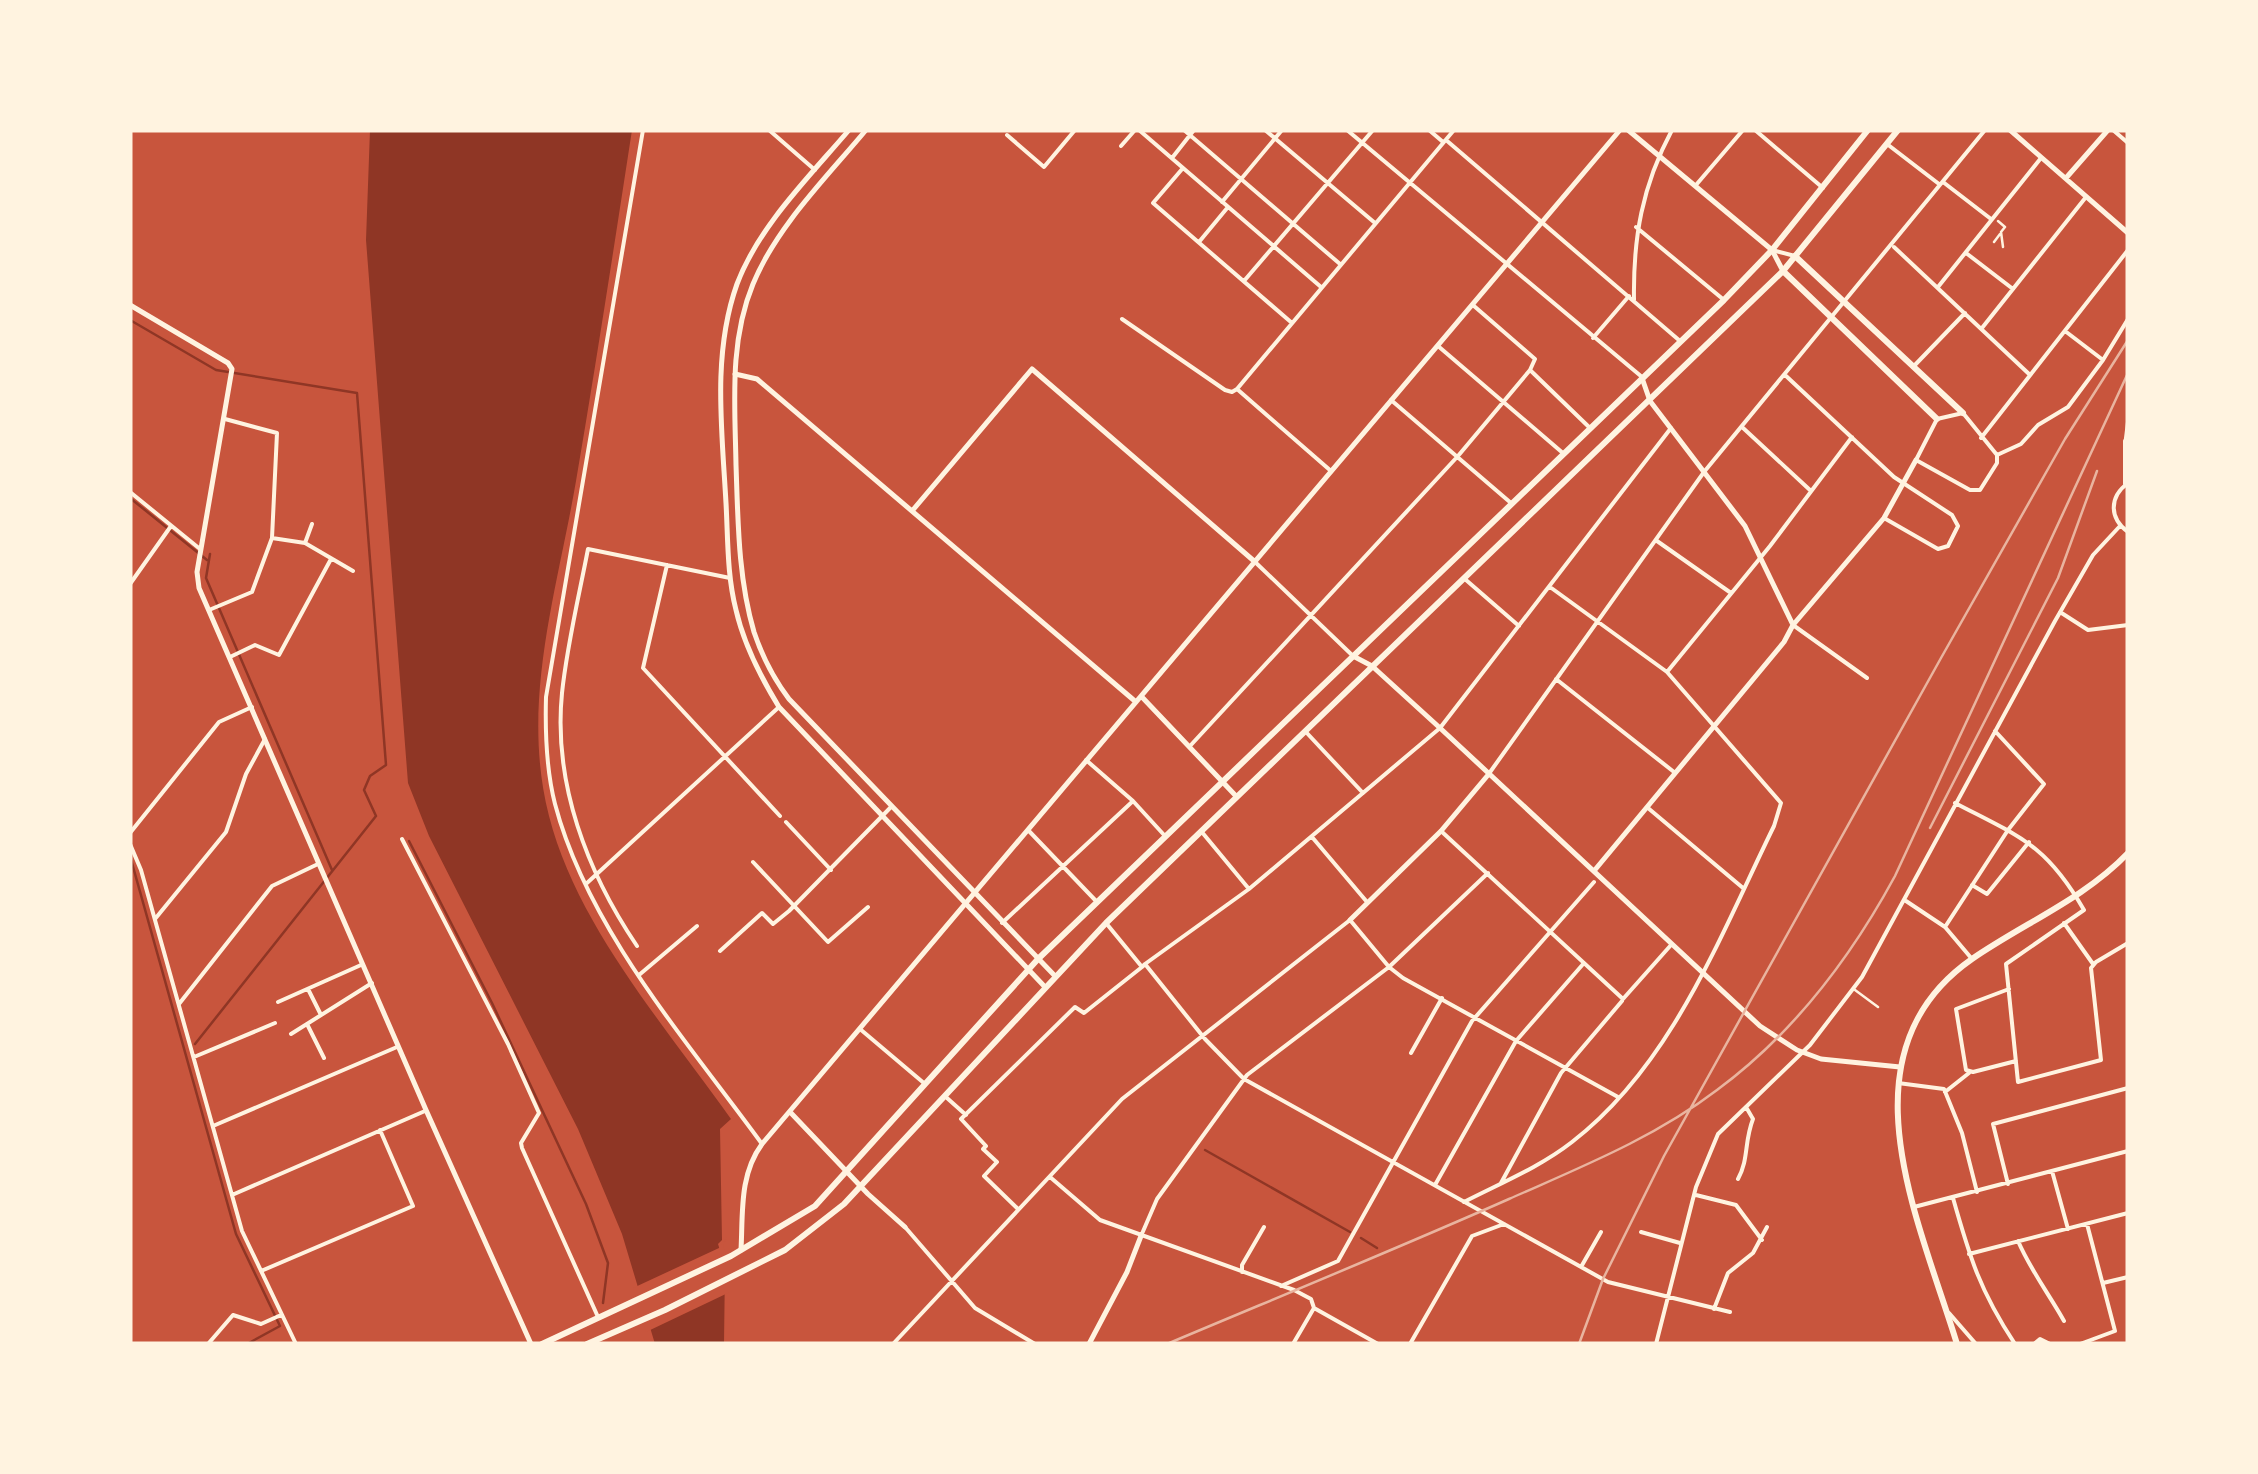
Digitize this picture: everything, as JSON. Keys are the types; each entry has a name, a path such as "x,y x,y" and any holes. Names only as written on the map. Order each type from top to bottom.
{"main road":[{"path":"589,1343 785,1250 844,1204 1106,924 1783,271 1898,130"},
{"path":"542,1344 731,1256 799,1218 848,1173 1038,959 1724,300 1772,250 1866,131"},
{"path":"1794,256 1963,413"},
{"path":"1783,271 1937,419"},
{"path":"1956,1344 1914,1207 1898,1136 1898,1084 1906,1046 1922,1013 1941,988 1972,959 2076,896 2128,852"}],"street":[{"path":"644,130 546,697 547,750 554,800 568,847 614,939 762,1144"},
{"path":"769,130 825,178"},
{"path":"849,130 750,256 728,315 720,356 730,578 745,640 779,707 1044,988"},
{"path":"866,130 770,251 758,272 739,326 735,374 742,571 758,642 789,700 1055,976"},
{"path":"1007,135 1044,167 1075,130"},
{"path":"1121,146 1137,130 1322,288"},
{"path":"1184,130 1340,264"},
{"path":"1265,130 1375,223"},
{"path":"1222,202 1282,130"},
{"path":"1346,130 1642,378 1650,401 1744,526 1793,625 1866,678"},
{"path":"1244,281 1372,130"},
{"path":"1429,130 1680,342"},
{"path":"1122,319 1232,392 1454,130"},
{"path":"741,1250 745,1180 762,1144 1620,130"},
{"path":"1628,130 1772,250 1783,271"},
{"path":"1593,338 1631,298 1636,227 1658,155 1672,130"},
{"path":"1696,185 1743,130"},
{"path":"1755,130 1823,188"},
{"path":"892,1344 1122,1098 1350,920 1442,832 1488,775 1704,472 1985,130"},
{"path":"2010,130 2128,232"},
{"path":"2066,178 2110,130 2128,143"},
{"path":"1172,158 1192,133"},
{"path":"1887,144 2005,228 1994,242"},
{"path":"1938,288 2042,158"},
{"path":"1183,168 1153,203 1292,323"},
{"path":"1982,328 2086,197"},
{"path":"1199,242 1228,207"},
{"path":"1636,227 1724,300"},
{"path":"2001,232 2003,246"},
{"path":"1892,245 2029,374"},
{"path":"1772,250 1794,256"},
{"path":"1981,438 2128,250"},
{"path":"1966,253 2013,288"},
{"path":"1190,746 1458,456 1530,370 1535,358 1472,304"},
{"path":"130,305 228,364 232,378 197,580 531,1344"},
{"path":"1914,367 1965,313"},
{"path":"1997,455 2021,444 2038,425 2068,407 2128,319"},
{"path":"2064,331 2102,360"},
{"path":"1437,345 1564,454"},
{"path":"912,511 1032,369 1254,562 1354,656 1372,666 1760,1026 1821,1059 1900,1067"},
{"path":"1530,370 1590,428"},
{"path":"735,374 757,379 1139,699 1224,780 1235,796"},
{"path":"1785,375 1894,477 1952,515 1958,526 1948,546 1938,549 1884,518"},
{"path":"1236,388 1331,472"},
{"path":"1391,400 1511,503"},
{"path":"1594,871 1884,518 1937,419 1963,413 1997,455 1997,463 1980,490 1970,490 1916,460"},
{"path":"2128,416 2127,484 2118,490 2112,506 2120,526 2128,532"},
{"path":"209,610 252,592 272,538 277,434 225,419"},
{"path":"1742,427 1811,491"},
{"path":"1018,1209 984,1176 997,1162 961,1119 1076,1007 1084,1013 1249,889 1440,728 1671,428"},
{"path":"1667,672 1852,438"},
{"path":"130,492 201,550"},
{"path":"304,543 312,524"},
{"path":"130,584 172,526"},
{"path":"1656,1344 1694,1195 1718,1134 1803,1052 1854,989 2060,612 2093,555 2120,526"},
{"path":"272,538 304,543 353,571"},
{"path":"1656,540 1731,593"},
{"path":"637,946 597,874 572,812 561,728 564,672 588,549 730,578"},
{"path":"230,657 255,645 279,655 330,558"},
{"path":"667,565 643,668 780,816"},
{"path":"1464,578 1520,626"},
{"path":"1464,1202 1563,1149 1618,1097 1669,1031 1702,973 1782,803 1667,672 1550,587"},
{"path":"2060,612 2088,630 2128,625"},
{"path":"1556,679 1675,772"},
{"path":"586,884 779,707"},
{"path":"130,833 219,722 252,708"},
{"path":"1306,731 1363,792"},
{"path":"1945,927 2008,830 2044,784 1994,731"},
{"path":"155,919 226,832 246,774 266,739"},
{"path":"1086,760 1133,801 1165,836"},
{"path":"1002,923 1133,801"},
{"path":"1955,804 2029,842 2048,858 2084,910 2006,964 2018,1082 2101,1060 2091,968 2128,943"},
{"path":"720,951 762,913 773,924 891,807"},
{"path":"1646,807 1744,888"},
{"path":"786,822 831,870"},
{"path":"1028,829 1097,902"},
{"path":"1200,831 1249,889"},
{"path":"1442,832 1623,999"},
{"path":"1312,836 1368,904"},
{"path":"402,839 540,1113 521,1143 522,1148 598,1317"},
{"path":"1972,885 1986,894 2029,842"},
{"path":"130,844 136,852 242,1231 296,1344"},
{"path":"753,862 828,942 868,907"},
{"path":"179,1004 272,886 320,863"},
{"path":"1090,1344 1127,1272 1158,1198 1244,1079 1389,967 1488,873"},
{"path":"1281,1286 1338,1262 1475,1017 1594,882"},
{"path":"1906,900 1945,927 1972,959"},
{"path":"1350,920 1389,967 1618,1097"},
{"path":"1106,924 1244,1079 1616,1285 1714,1310 1729,1310"},
{"path":"2064,924 2094,965"},
{"path":"640,975 697,926"},
{"path":"1500,1184 1566,1068 1672,944"},
{"path":"1435,1186 1516,1041 1584,963"},
{"path":"278,1002 364,964"},
{"path":"291,1034 372,982"},
{"path":"308,989 321,1014"},
{"path":"1854,989 1878,1007"},
{"path":"1970,1072 1966,1070 1956,1009 2009,989"},
{"path":"1411,1053 1442,998"},
{"path":"194,1057 275,1023"},
{"path":"307,1024 324,1058"},
{"path":"860,1029 927,1085"},
{"path":"213,1126 399,1046"},
{"path":"1898,1084 1945,1092 1970,1072 2016,1061"},
{"path":"2008,1184 1994,1124 2128,1088"},
{"path":"1945,1092 1962,1133 1977,1192"},
{"path":"944,1096 966,1115"},
{"path":"1738,1179 1746,1162 1745,1139 1754,1120 1746,1107"},
{"path":"232,1194 426,1110"},
{"path":"791,1112 905,1228 975,1308 1035,1344"},
{"path":"261,1272 414,1206 380,1130"},
{"path":"1914,1207 2128,1151"},
{"path":"2052,1171 2068,1228"},
{"path":"1048,1176 1094,1217 1281,1286 1311,1300 1314,1308 1378,1344"},
{"path":"1694,1195 1736,1204 1762,1240"},
{"path":"1953,1198 1986,1301 2015,1344"},
{"path":"1969,1254 2128,1213"},
{"path":"1410,1344 1472,1236 1504,1224"},
{"path":"2080,1344 2116,1331 2087,1224"},
{"path":"1242,1272 1242,1265 1264,1227"},
{"path":"1714,1310 1728,1272 1748,1260 1766,1227"},
{"path":"1581,1267 1601,1232"},
{"path":"1641,1232 1682,1244"},
{"path":"2018,1241 2032,1274 2064,1322"},
{"path":"2102,1283 2128,1276"},
{"path":"1293,1344 1314,1308"},
{"path":"1946,1309 1976,1344"},
{"path":"208,1344 233,1314 261,1324 282,1315"},
{"path":"2034,1344 2040,1339 2050,1344"}],"shaded area":[{"path":"370,130 632,130 576,481 544,648 538,732 541,774 562,857 580,897 626,974 731,1119 720,1129 722,1240 718,1244 725,1266 724,1344 655,1344 622,1234 578,1129 429,836 408,783 366,240"}],"pier":[{"path":"727,1237 723,1246 730,1265 730,1292 646,1332 633,1288 719,1248"}],"waterway":[{"path":"130,320 216,370 357,393 386,765 370,776 364,790 376,816 195,1044"},
{"path":"130,498 207,560"},
{"path":"210,554 206,578 332,870"},
{"path":"409,841 492,1003 586,1204 608,1263 603,1303"},
{"path":"130,856 236,1234 280,1326 247,1344"},
{"path":"1205,1150 1350,1232"},
{"path":"1361,1238 1377,1248"}],"railway":[{"path":"1579,1344 1603,1279 1664,1156 2065,439 2128,340"},
{"path":"1167,1344 1616,1150 1693,1107 1771,1045 1839,965 1895,876 2128,373"},
{"path":"1930,828 2058,578 2097,471"}]}
